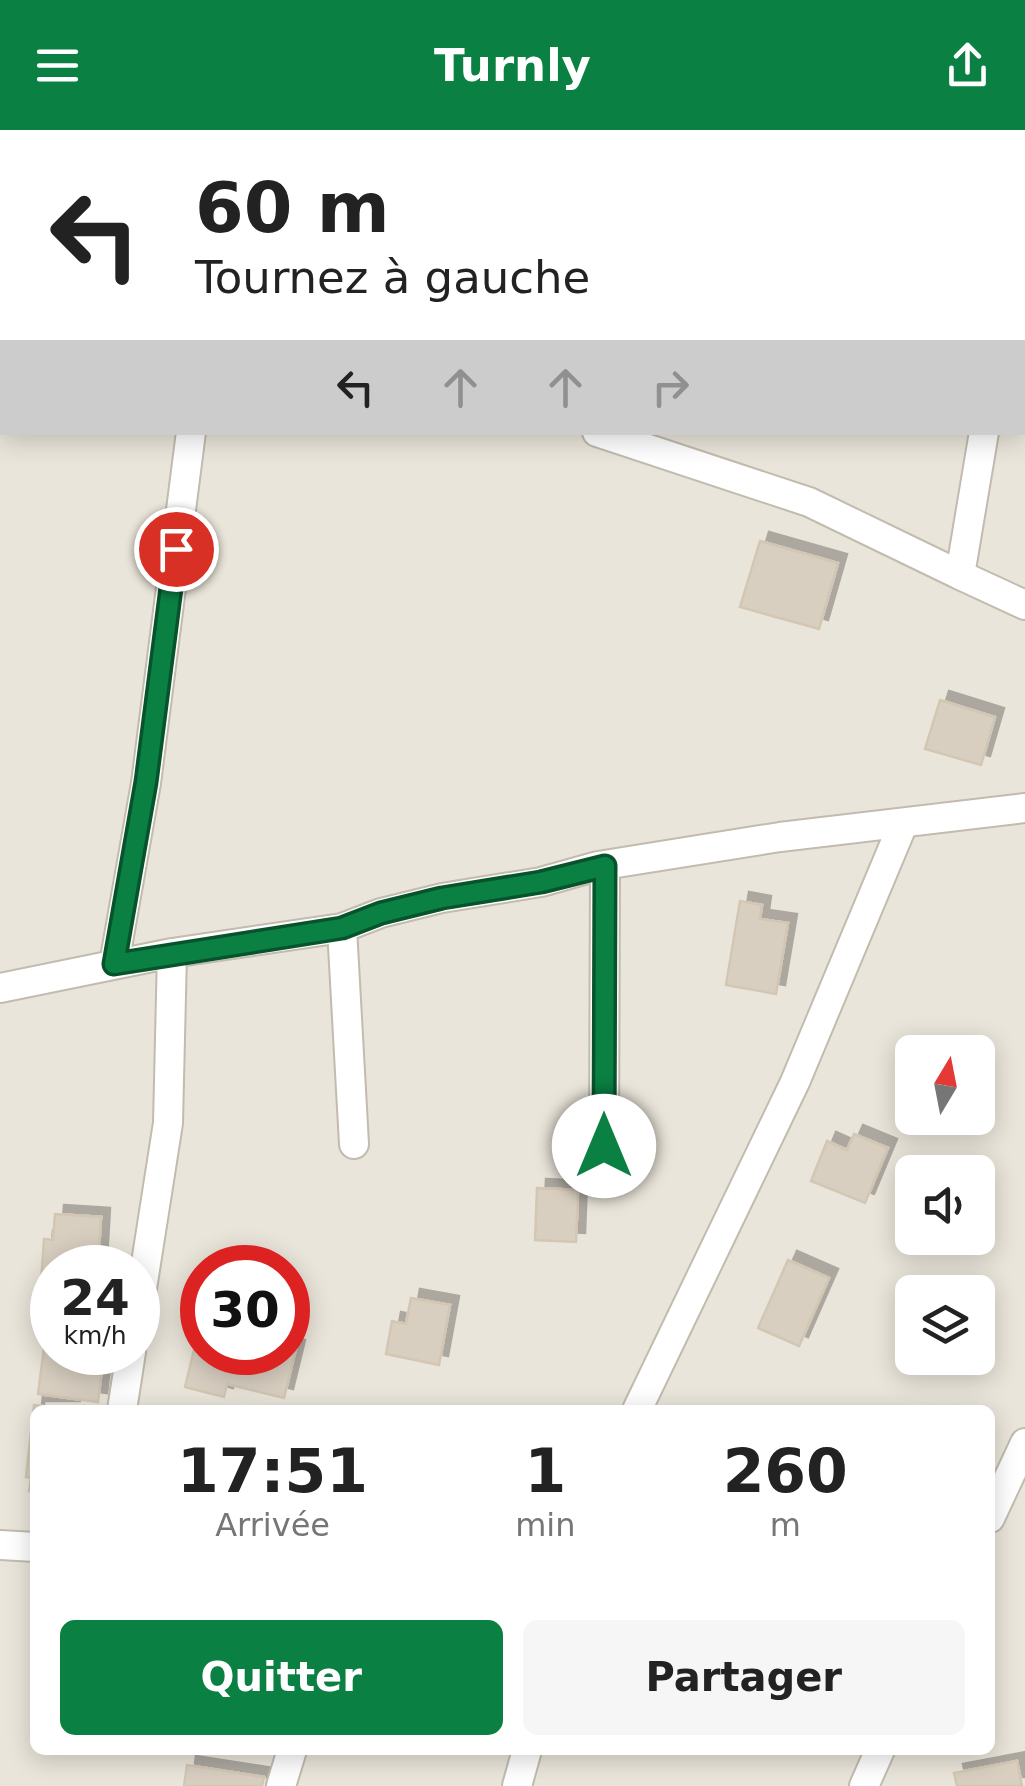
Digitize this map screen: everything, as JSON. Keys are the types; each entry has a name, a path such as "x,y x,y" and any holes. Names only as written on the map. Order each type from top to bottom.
{"street":[{"path":"114,964 146,782 191,435"},
{"path":"606,435 809,502 1025,605"},
{"path":"960,575 983,435"},
{"path":"0,988 172,953 342,928 426,902 541,882 605,866 780,837 1025,808"},
{"path":"639,1405 795,1082 902,824"},
{"path":"604,1146 605,866"},
{"path":"342,928 354,1144"},
{"path":"149,1245 168,1123 172,953"},
{"path":"123,1405 127,1375"},
{"path":"995,1507 1025,1443"},
{"path":"0,1546 30,1547"},
{"path":"281,1786 290,1755"},
{"path":"517,1786 526,1755"},
{"path":"864,1786 878,1755"}],"shaded area":[{"path":"0,435 1025,435 1025,1786 0,1786"}],"building":[{"path":"760,541 838,563 819,629 740,607"},
{"path":"940,700 995,717 981,765 925,749"},
{"path":"740,901 762,905 760,919 788,923 776,994 726,985"},
{"path":"854,1134 888,1148 865,1203 811,1181 827,1141 847,1150"},
{"path":"537,1188 578,1190 576,1242 535,1240"},
{"path":"55,1214 101,1217 99,1245 44,1245 44,1239 53,1240"},
{"path":"788,1260 829,1278 799,1346 758,1328"},
{"path":"411,1298 450,1305 439,1365 386,1354 392,1321 406,1324"},
{"path":"40,1375 101,1375 98,1402 38,1394"},
{"path":"188,1375 290,1375 284,1398 227,1384 224,1397 185,1387"},
{"path":"30,1441 30,1478 26,1477"},
{"path":"1017,1761 1022,1786 957,1786 954,1773"},
{"path":"187,1765 264,1777 262,1786 184,1786"}],"route":[{"path":"176,549 146,782 114,964 342,928 381,913 442,898 541,882 605,866 604,1146"}]}
